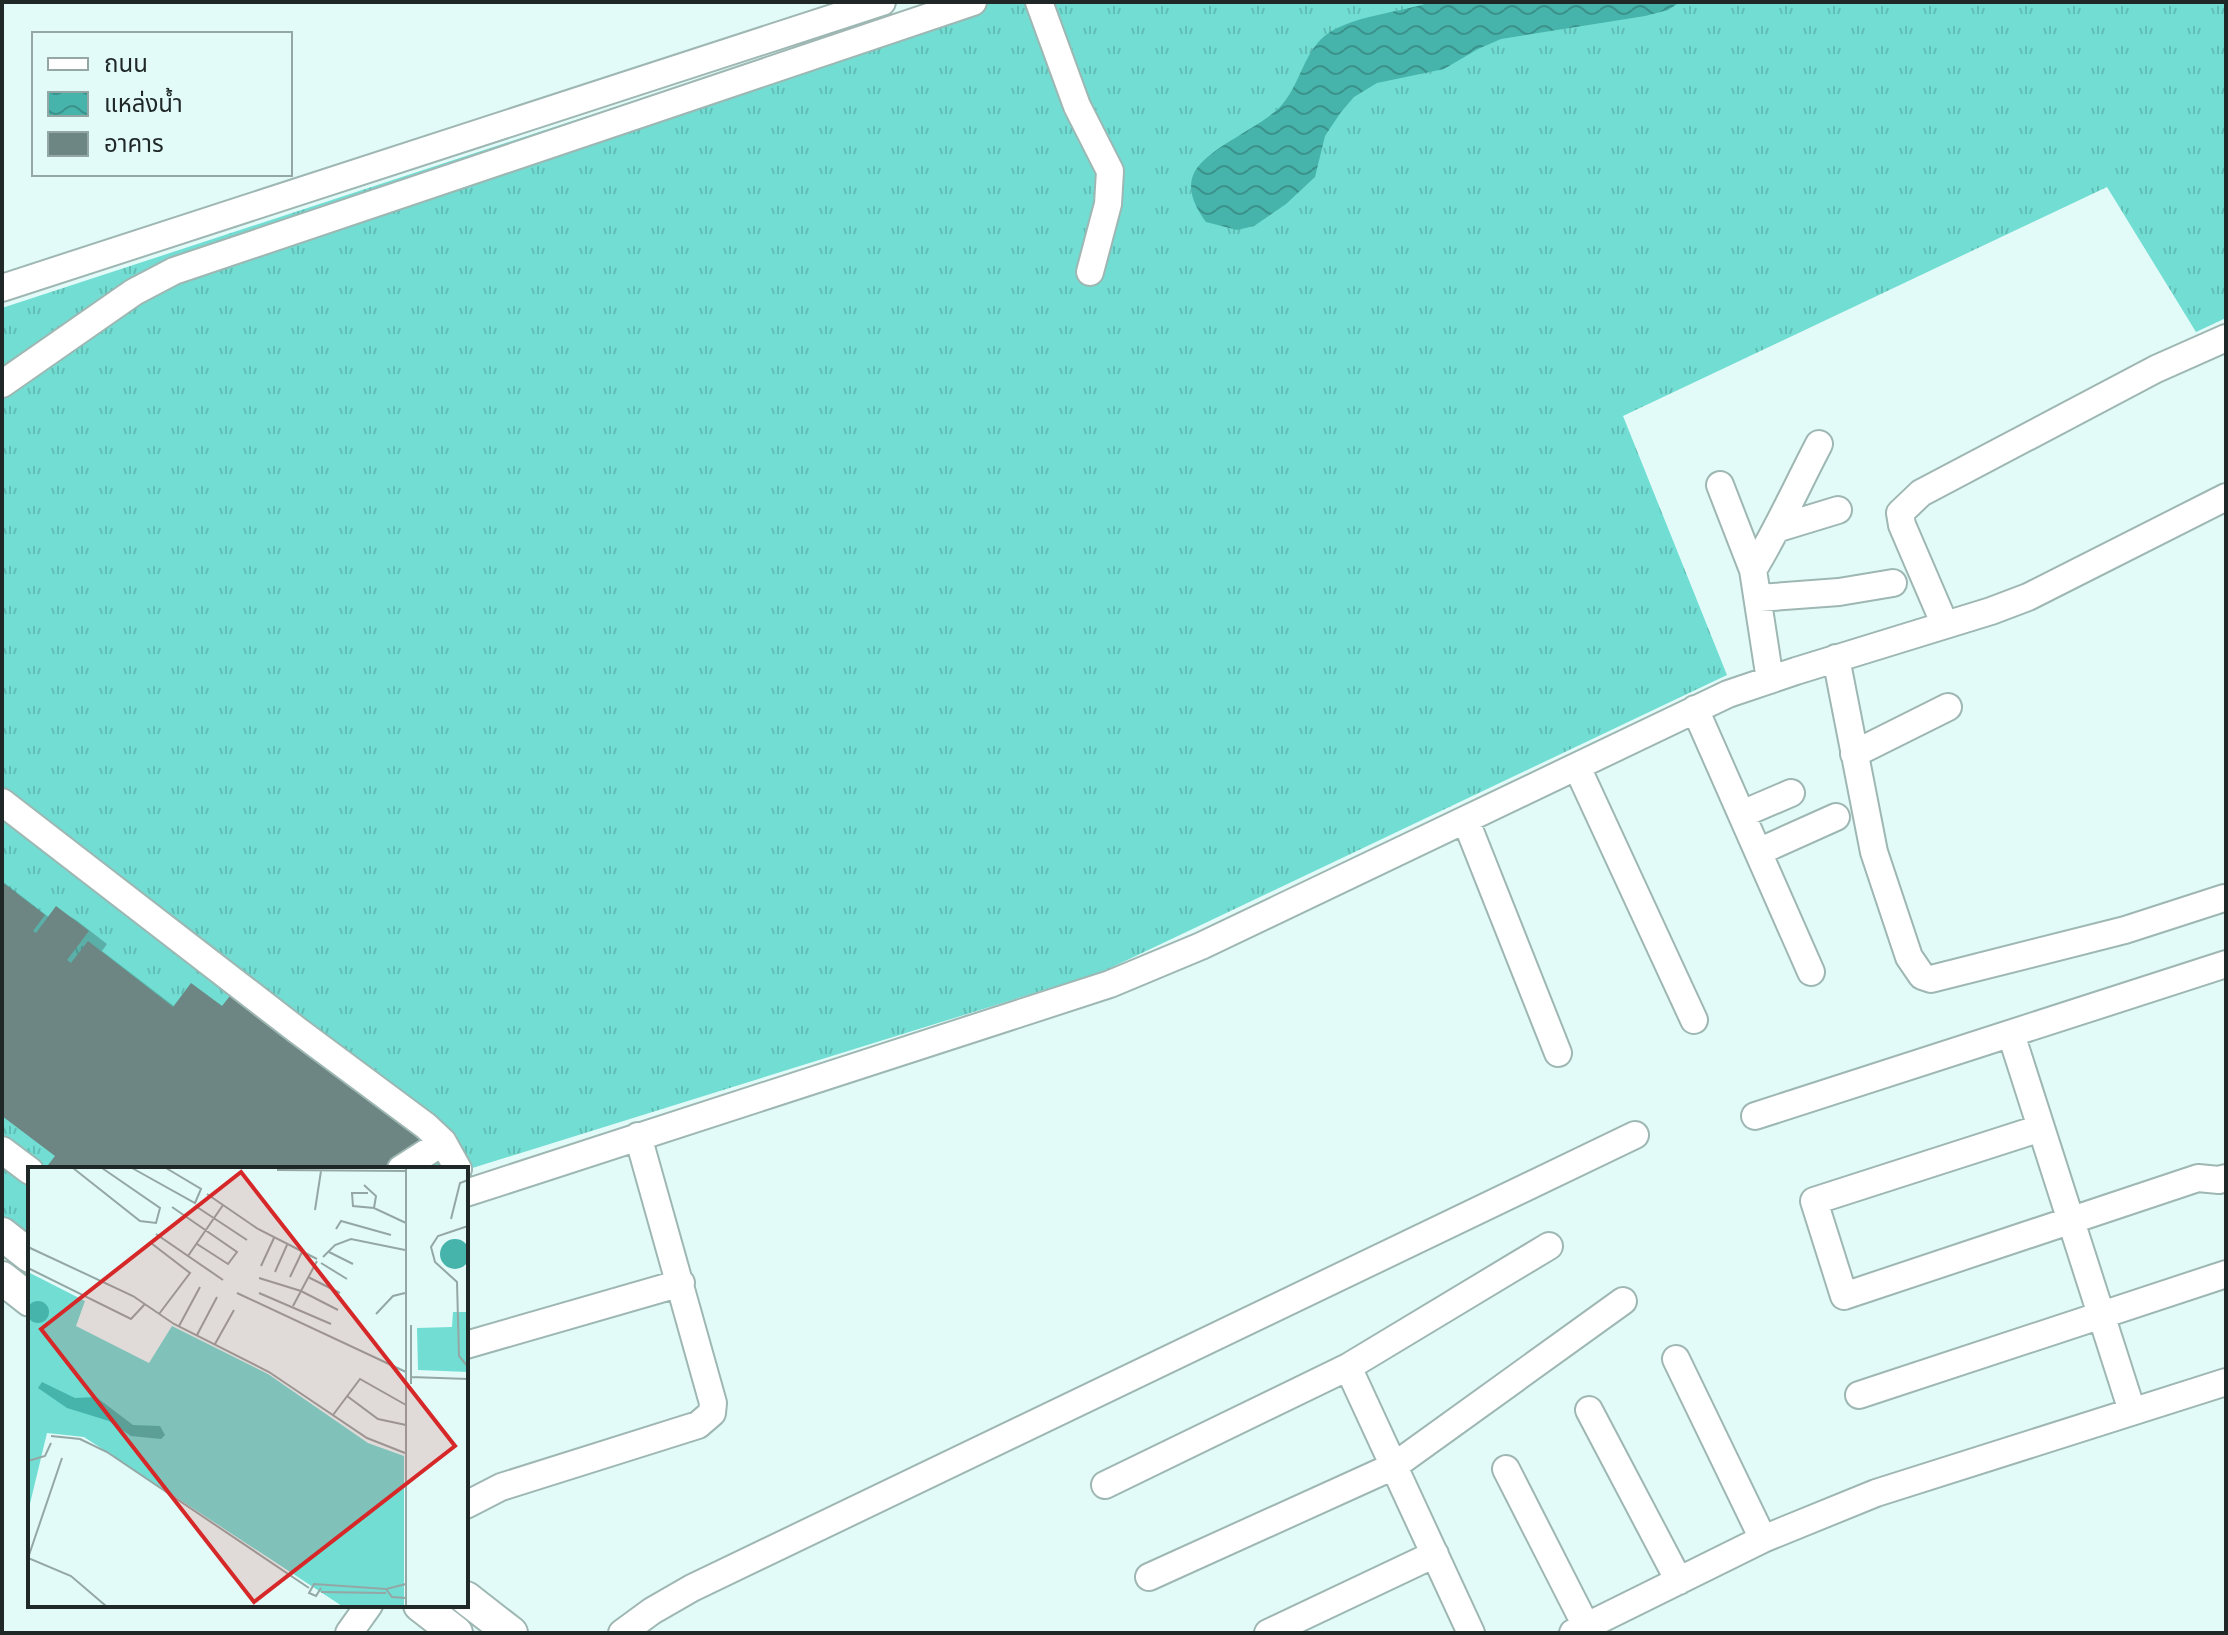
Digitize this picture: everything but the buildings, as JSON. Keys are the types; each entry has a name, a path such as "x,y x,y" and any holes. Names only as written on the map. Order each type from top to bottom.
{"main road":[{"path":"2,1234 28,1254"},
{"path":"2,1278 28,1298"},
{"path":"468,1600 511,1633"},
{"path":"423,1607 456,1633"}],"street":[{"path":"2,288 882,2"},
{"path":"2,384 134,292 174,271 973,2"},
{"path":"1039,2 1077,106 1110,171 1108,204 1090,272"},
{"path":"1945,625 1902,525 1900,513 1908,503 1921,493 2156,369 2226,338"},
{"path":"1753,570 1779,528 1791,497 1819,444"},
{"path":"1720,485 1753,570 1770,680"},
{"path":"468,1183 638,1136 1110,984 1201,946 1695,709 1770,680 2028,597 2226,497"},
{"path":"1779,528 1838,510"},
{"path":"1759,598 1839,592 1893,583"},
{"path":"1836,658 1874,852 1909,957 1922,976 1931,979 2037,953 2125,930 2224,898"},
{"path":"1854,754 1948,707"},
{"path":"1695,709 1811,972"},
{"path":"1577,767 1694,1020"},
{"path":"1742,814 1791,793"},
{"path":"2,802 426,1126 443,1142 456,1167"},
{"path":"1758,852 1836,817"},
{"path":"1466,821 1558,1053"},
{"path":"1755,1116 2226,964"},
{"path":"2011,1034 2132,1411"},
{"path":"2041,1128 1814,1201 1844,1296 2198,1178 2226,1178"},
{"path":"622,1633 692,1588 1635,1135"},
{"path":"468,1504 501,1487 705,1420 712,1413 713,1403 681,1283 638,1136"},
{"path":"404,1167 443,1142"},
{"path":"2,1150 28,1170"},
{"path":"1105,1485 1348,1367 1549,1246"},
{"path":"1859,1395 2226,1274"},
{"path":"468,1344 681,1283"},
{"path":"1149,1577 1394,1466 1623,1301"},
{"path":"1676,1359 1763,1539"},
{"path":"1348,1367 1471,1633"},
{"path":"1506,1469 1580,1630 1763,1539 1876,1493 2226,1382"},
{"path":"1589,1410 1679,1581"},
{"path":"1268,1633 1435,1554"},
{"path":"349,1633 368,1607"}],"green space":[{"path":"936,2 2226,2 2226,318 2196,332 2107,187 1623,416 1727,675 1102,972 468,1169 28,1167 28,1241 2,1221 2,308"}],"water":[{"path":"1431,2 1680,2 1668,10 1645,16 1501,39 1444,69 1377,83 1354,97 1341,112 1325,136 1315,177 1286,204 1254,226 1237,230 1206,222 1191,191 1195,171 1211,154 1279,108 1321,39 1354,21"}]}
